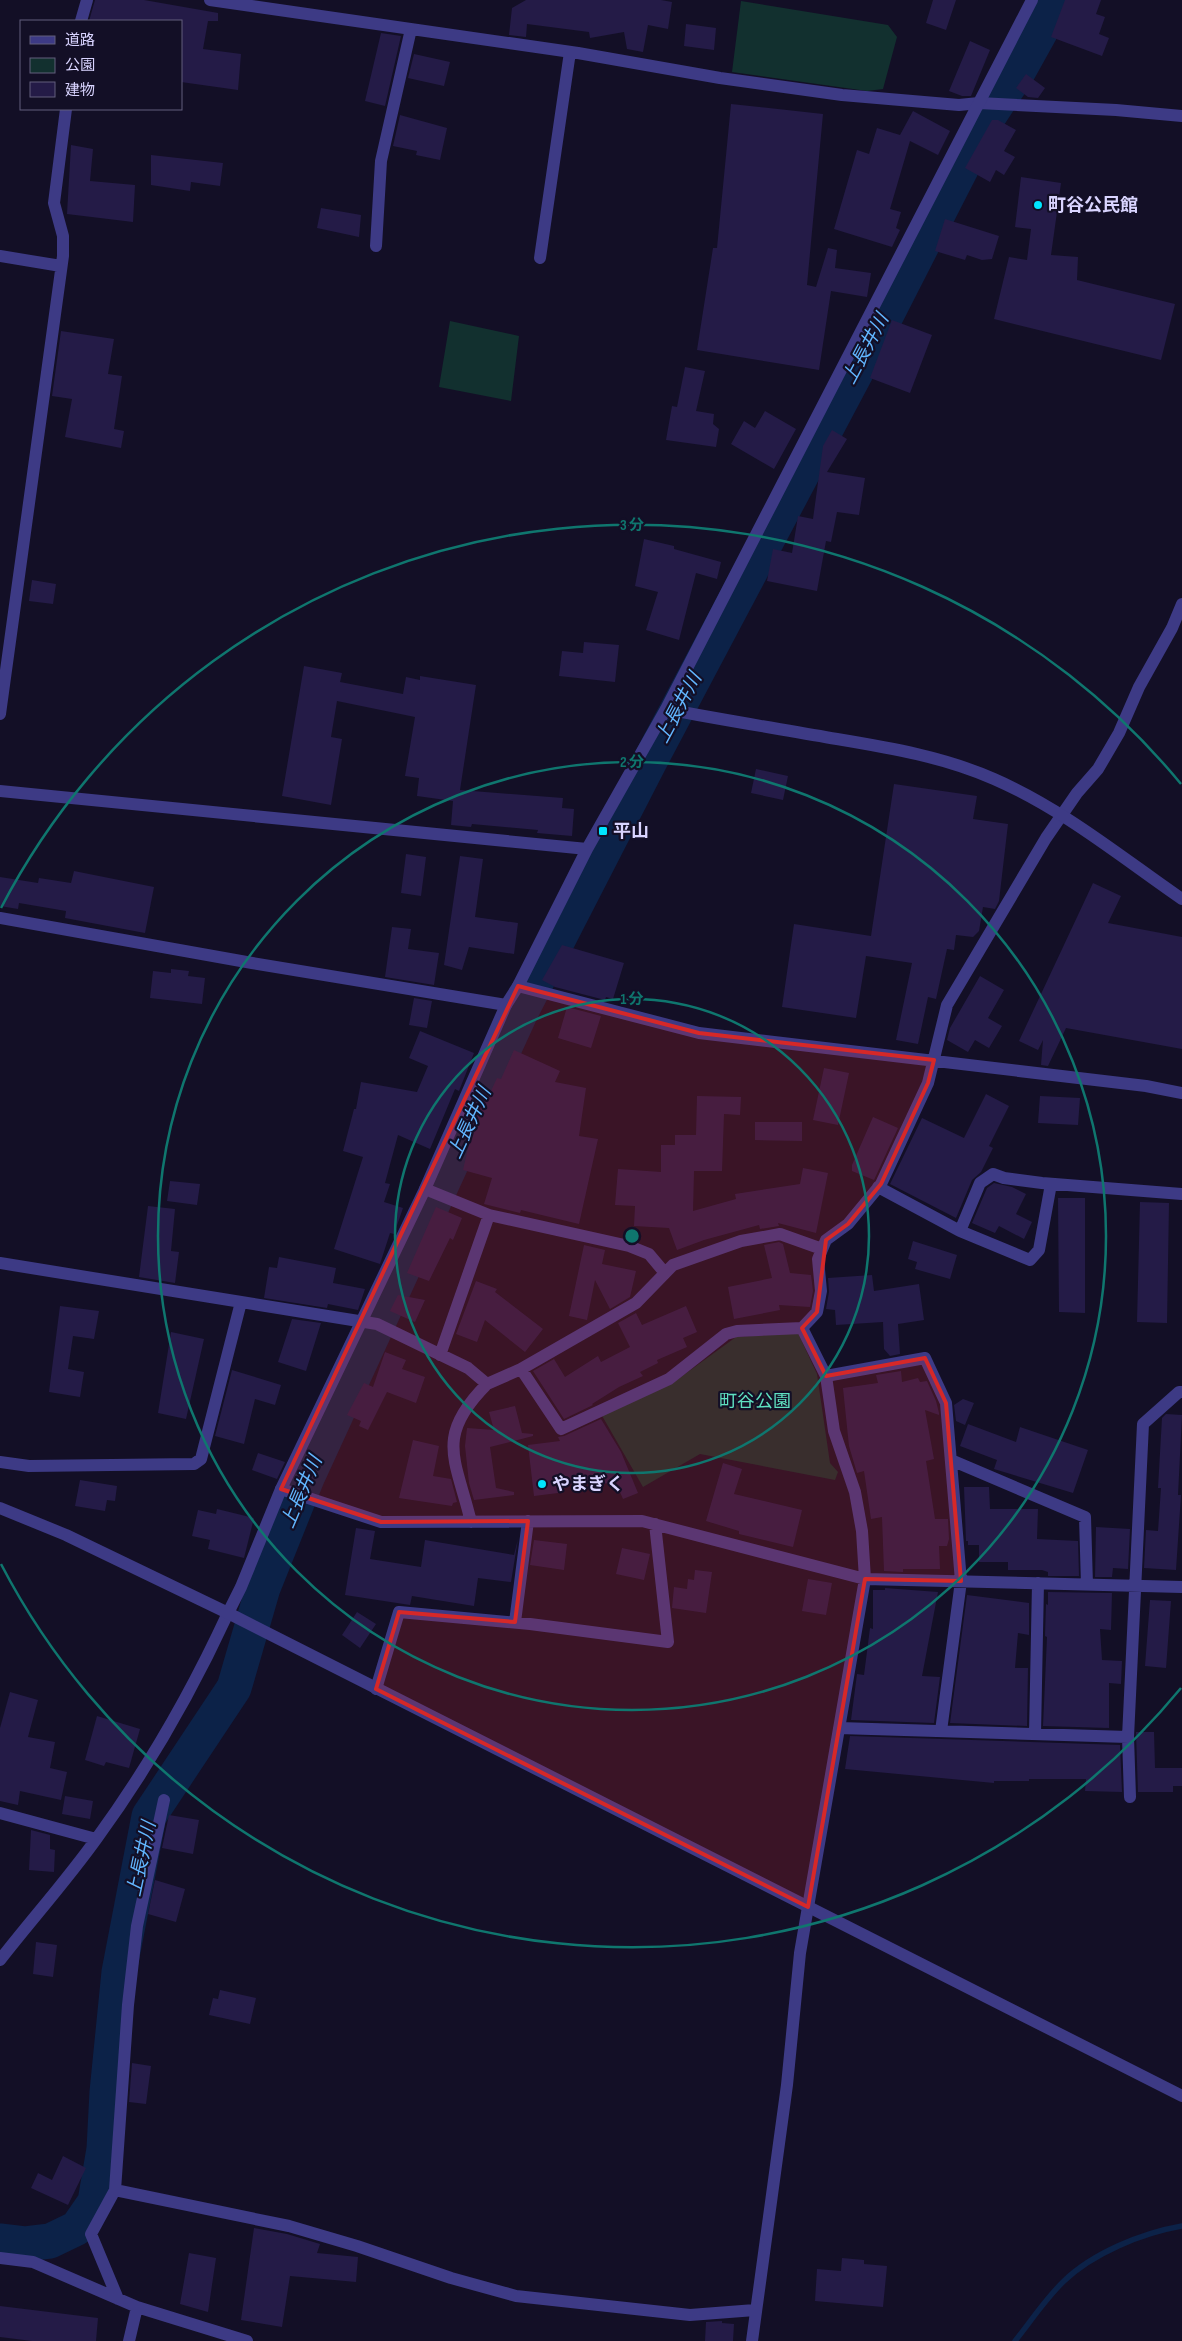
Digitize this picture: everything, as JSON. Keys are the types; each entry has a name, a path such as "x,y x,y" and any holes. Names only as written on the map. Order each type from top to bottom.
{"street":[{"path":"81,20 87,0"},
{"path":"210,0 570,52 720,78 842,95 959,105 979,103 1116,110 1182,116"},
{"path":"0,1960 96,1839 128,1793 201,1671 241,1587 281,1489 425,1189 506,1005 518,986 587,849 666,709 1032,0"},
{"path":"376,246 380,161 411,29"},
{"path":"540,258 570,52"},
{"path":"0,714 21,576 61,266 63,236 54,203 66,110"},
{"path":"0,256 61,266"},
{"path":"521,1368 562,1429 669,1379 726,1334 737,1331 802,1328 818,1312 821,1292 818,1259 826,1240 848,1224 878,1187 928,1083 947,1005 1062,814 1098,769 1119,733 1139,687 1172,628 1182,604"},
{"path":"666,709 924,755 960,765 994,779 1062,814 1182,899"},
{"path":"0,791 587,849"},
{"path":"0,918 252,963 506,1005"},
{"path":"518,986 700,1033 1146,1086 1182,1094"},
{"path":"960,1231 980,1183 993,1174 1004,1178 1051,1184 1182,1194"},
{"path":"878,1187 960,1231 1030,1260 1039,1250 1051,1184"},
{"path":"425,1189 489,1215 629,1246 649,1254 665,1273"},
{"path":"440,1355 489,1215"},
{"path":"471,1522 453,1459 454,1428 468,1403 487,1384 521,1368 636,1303 672,1265 741,1241 780,1234 822,1249"},
{"path":"0,1263 377,1324 468,1368 487,1384"},
{"path":"0,1462 29,1466 194,1464 201,1459 241,1302"},
{"path":"752,2341 787,2085 800,1953 865,1578 861,1523 854,1492 834,1431 826,1376 802,1328"},
{"path":"826,1376 925,1358 946,1403 961,1581 941,1731"},
{"path":"1130,1796 1128,1737 1143,1424 1179,1392 1182,1392"},
{"path":"950,1460 1085,1516 1087,1585"},
{"path":"281,1489 381,1522 642,1521 865,1578 1182,1587"},
{"path":"0,1508 66,1535 228,1613 1182,2096"},
{"path":"515,1622 528,1521"},
{"path":"376,1688 399,1612 515,1622 668,1642 655,1524"},
{"path":"1035,1734 1038,1583"},
{"path":"839,1728 1128,1737"},
{"path":"118,2299 90,2234 114,2190 128,2006 137,1926 164,1800"},
{"path":"0,1814 96,1839"},
{"path":"114,2190 289,2226 357,2246 451,2278 516,2296 690,2315 755,2310"},
{"path":"0,2258 33,2262 137,2307 247,2341"},
{"path":"128,2341 137,2307"}],"highlighted area":[{"path":"518,986 699,1033 934,1060 928,1083 881,1184 848,1224 826,1240 817,1312 802,1328 826,1376 925,1358 946,1403 961,1581 865,1579 808,1907 376,1689 399,1612 515,1622 528,1521 381,1522 281,1489"}],"green space":[{"path":"741,1 888,25 897,37 883,89 867,91 732,72"},
{"path":"450,321 519,336 511,401 439,387"},
{"name":"町谷公園","path":"798,1333 817,1374 830,1463 838,1472 835,1480 700,1454 643,1487 601,1414 674,1382 736,1337"}],"building":[{"path":"95,0 144,0 218,13 218,21 208,21 203,49 241,54 238,90 182,82 182,20 89,20"},
{"path":"526,0 661,0 672,2 668,29 648,25 643,52 627,49 624,32 590,38 589,32 527,24 526,37 509,35 512,8"},
{"path":"933,0 956,0 946,30 926,23"},
{"path":"1065,0 1101,0 1096,14 1105,17 1099,34 1109,38 1102,56 1051,37"},
{"path":"686,24 716,28 714,50 684,46"},
{"path":"381,33 401,36 385,106 365,101"},
{"path":"970,41 990,50 971,96 962,96 949,91"},
{"path":"414,54 450,62 444,86 408,78"},
{"path":"1026,74 1045,88 1038,98 1028,97 1016,88"},
{"path":"731,104 823,114 807,285 816,287 828,248 837,250 835,268 871,273 867,297 831,291 819,370 697,350 713,248 717,248"},
{"path":"913,111 950,131 938,155 910,141 890,209 901,212 896,228 900,230 892,247 834,229 857,150 869,154 877,128 900,135"},
{"path":"400,115 447,128 440,160 416,155 417,151 393,146"},
{"path":"992,120 998,120 1016,130 1004,151 1015,157 1004,175 996,170 990,182 965,168"},
{"path":"71,145 93,149 90,181 135,185 133,222 67,214"},
{"path":"151,155 223,163 220,186 191,182 190,191 151,185"},
{"path":"1021,177 1061,183 1051,255 1078,257 1077,280 1175,304 1161,360 994,319 1009,257 1027,260 1031,229 1015,227"},
{"path":"321,208 361,215 359,237 317,228"},
{"path":"945,219 999,236 992,259 982,260 967,255 965,260 935,251"},
{"path":"892,320 932,335 910,393 870,378"},
{"path":"61,331 114,339 108,374 122,376 114,429 124,431 121,448 65,437 72,399 52,396"},
{"path":"685,367 705,371 696,411 714,414 713,424 719,429 716,447 666,440 672,406 677,407"},
{"path":"765,411 796,429 774,469 731,444 744,421 755,428"},
{"path":"832,430 847,439 827,472 865,478 859,515 837,512 831,542 826,541 817,591 767,581 773,549 792,553 798,516 813,519 823,446"},
{"path":"644,539 674,546 674,549 721,562 717,579 696,573 679,640 646,630 658,592 635,586"},
{"path":"32,580 56,584 53,604 29,601"},
{"path":"584,642 619,645 615,682 559,676 562,651 583,653"},
{"path":"304,666 342,673 340,682 403,694 406,677 420,680 420,676 476,685 460,790 563,798 562,808 574,809 572,836 537,833 538,830 472,824 471,827 451,825 453,801 417,796 419,778 405,776 415,717 337,701 331,737 342,739 331,805 282,796"},
{"path":"756,769 788,776 783,800 751,793"},
{"path":"894,784 977,796 973,819 1008,824 999,901 995,909 983,907 979,931 973,937 956,935 954,950 947,949 936,999 928,997 918,1044 896,1040 912,963 866,956 856,1018 782,1007 794,924 871,936"},
{"path":"406,854 426,857 421,896 401,893"},
{"path":"460,856 483,859 475,917 518,923 514,954 469,947 462,970 444,965"},
{"path":"74,871 154,887 145,933 65,918 66,911 19,903 18,909 0,906 0,877 38,883 39,878 71,883"},
{"path":"1093,883 1121,896 1108,923 1182,937 1182,1049 1066,1028 1048,1066 1041,1065 1043,1040 1038,1050 1019,1041"},
{"path":"392,927 411,929 408,949 439,953 434,985 385,977"},
{"path":"562,945 624,963 613,999 606,997 605,1000 555,987 542,980"},
{"path":"171,969 189,971 188,976 205,978 202,1004 150,998 153,971 171,973"},
{"path":"980,976 1004,990 988,1018 1002,1026 989,1048 975,1040 968,1052 947,1040 950,1028"},
{"path":"414,998 432,1001 427,1028 409,1025"},
{"path":"567,1007 601,1016 591,1048 558,1038"},
{"path":"420,1031 474,1053 459,1091 455,1089 430,1149 398,1135 385,1183 390,1184 384,1202 403,1208 394,1234 390,1233 380,1264 334,1249 363,1157 343,1151 354,1109 356,1109 361,1082 417,1092 428,1066 409,1058"},
{"path":"514,1050 560,1071 555,1082 586,1088 579,1136 598,1139 579,1224 521,1210 520,1213 484,1204 492,1178 463,1170 472,1131 483,1101 486,1102 497,1078 501,1079"},
{"path":"824,1068 849,1073 838,1125 813,1120"},
{"path":"986,1094 1009,1106 989,1146 993,1148 981,1172 972,1180 956,1218 890,1184 922,1118 964,1138"},
{"path":"697,1096 741,1097 740,1115 724,1114 722,1171 694,1171 693,1211 736,1199 735,1194 800,1184 803,1168 828,1173 816,1233 778,1223 779,1226 760,1229 759,1225 704,1240 677,1250 669,1228 634,1226 635,1206 615,1205 618,1169 661,1172 661,1145 675,1145 675,1135 696,1135"},
{"path":"1040,1096 1080,1098 1078,1125 1038,1123"},
{"path":"873,1117 898,1128 874,1180 852,1171 852,1165"},
{"path":"755,1122 802,1122 802,1141 755,1140"},
{"path":"170,1181 200,1184 197,1205 167,1201"},
{"path":"994,1183 1012,1187 1026,1194 1016,1214 1032,1222 1024,1239 999,1226 995,1233 972,1223 987,1188"},
{"path":"1058,1198 1085,1198 1085,1313 1059,1312"},
{"path":"1140,1202 1169,1203 1167,1323 1137,1322"},
{"path":"148,1206 175,1209 171,1251 179,1252 175,1283 139,1277"},
{"path":"436,1207 462,1218 453,1240 450,1238 429,1281 407,1273"},
{"path":"913,1241 957,1255 950,1279 915,1269 917,1262 908,1259"},
{"path":"779,1242 783,1244 790,1273 811,1275 813,1291 810,1307 779,1305 780,1310 734,1319 728,1287 772,1278 764,1245"},
{"path":"584,1245 605,1250 602,1264 636,1271 630,1297 610,1309 595,1280 587,1320 569,1316"},
{"path":"279,1257 336,1268 333,1283 365,1289 358,1310 328,1304 327,1308 264,1298 269,1267 277,1268"},
{"path":"872,1275 874,1291 919,1284 924,1320 898,1324 900,1354 890,1356 884,1349 883,1322 836,1325 835,1310 826,1309 829,1292 828,1278"},
{"path":"476,1281 497,1289 495,1292 543,1329 525,1352 485,1320 477,1342 456,1334"},
{"path":"398,1295 425,1300 415,1322 390,1311"},
{"path":"60,1306 99,1311 94,1339 73,1336 68,1369 84,1372 80,1397 49,1392"},
{"path":"686,1306 697,1332 683,1338 687,1347 657,1360 658,1363 640,1372 643,1376 619,1387 593,1405 564,1419 533,1371 554,1359 565,1377 598,1356 601,1362 630,1347 618,1323 636,1313 642,1325"},
{"path":"292,1319 321,1323 306,1371 278,1362"},
{"path":"171,1332 204,1339 186,1419 158,1413"},
{"path":"385,1352 406,1360 402,1369 425,1377 416,1403 387,1392 368,1430 359,1426 361,1421 347,1415 364,1383 373,1387"},
{"path":"232,1370 281,1385 275,1405 255,1399 244,1444 215,1436"},
{"path":"901,1371 902,1382 918,1378 920,1382 927,1381 939,1413 939,1415 925,1410 934,1459 926,1461 935,1519 948,1519 949,1539 947,1546 939,1546 940,1569 903,1569 903,1572 884,1571 882,1517 871,1519 864,1471 857,1473 849,1446 843,1388 878,1383 876,1375"},
{"path":"963,1399 974,1403 965,1425 956,1421 954,1405"},
{"path":"515,1406 522,1433 533,1434 533,1436 490,1447 496,1488 514,1492 514,1495 474,1500 469,1483 465,1446 467,1428 494,1430 489,1412"},
{"path":"1166,1414 1182,1415 1178,1495 1181,1495 1176,1570 1144,1568 1146,1530 1158,1531 1161,1488 1158,1488 1162,1418"},
{"path":"601,1419 621,1452 638,1493 623,1499 616,1483 558,1485 558,1493 534,1496 528,1445 560,1441 558,1437"},
{"path":"968,1424 1016,1442 1020,1427 1088,1450 1073,1493 994,1469 997,1460 960,1446"},
{"path":"413,1440 439,1446 433,1476 451,1479 457,1502 453,1503 452,1506 399,1498"},
{"path":"258,1453 285,1462 277,1479 252,1470"},
{"path":"723,1463 742,1469 734,1494 802,1510 793,1547 739,1534 739,1531 706,1521"},
{"path":"80,1480 117,1486 115,1501 107,1500 105,1511 75,1506"},
{"path":"964,1487 989,1487 990,1509 1038,1509 1037,1539 1078,1541 1079,1576 1048,1576 1048,1572 1042,1570 1008,1570 1008,1562 979,1562 979,1545 968,1545 968,1541 966,1541"},
{"path":"217,1509 254,1518 244,1558 208,1549 210,1540 192,1536 198,1510 216,1514"},
{"path":"1096,1527 1130,1529 1128,1569 1113,1568 1112,1577 1095,1577"},
{"path":"356,1528 375,1531 370,1559 421,1567 425,1540 514,1555 518,1539 511,1582 478,1578 474,1606 412,1596 410,1605 345,1595"},
{"path":"534,1540 567,1544 564,1570 530,1565"},
{"path":"622,1548 650,1554 644,1580 616,1574"},
{"path":"695,1570 712,1572 706,1613 672,1608 674,1587 687,1589 688,1579 694,1580"},
{"path":"808,1579 832,1583 826,1615 802,1611"},
{"path":"885,1588 938,1592 922,1676 940,1677 934,1723 851,1720 857,1674 864,1675 870,1628 873,1629 873,1590 885,1590"},
{"path":"1048,1592 1112,1593 1111,1630 1100,1629 1102,1660 1122,1661 1121,1684 1109,1683 1109,1728 1043,1726 1047,1637 1045,1636 1046,1604 1048,1605"},
{"path":"967,1595 1029,1603 1029,1635 1018,1633 1015,1668 1028,1668 1027,1726 950,1723"},
{"path":"1150,1600 1171,1601 1166,1668 1145,1666"},
{"path":"357,1612 376,1624 360,1648 342,1635"},
{"path":"10,1692 38,1700 28,1737 55,1742 50,1768 67,1772 61,1800 20,1791 18,1805 0,1801 0,1728"},
{"path":"97,1716 140,1729 129,1768 106,1762 104,1766 85,1760"},
{"path":"1136,1732 1154,1732 1155,1768 1182,1768 1182,1786 1173,1786 1173,1792 1138,1792"},
{"path":"850,1736 1120,1745 1122,1792 1085,1791 1086,1779 1029,1779 1029,1781 994,1781 994,1783 845,1769"},
{"path":"65,1796 93,1801 90,1819 62,1814"},
{"path":"169,1815 199,1820 193,1854 162,1848"},
{"path":"31,1830 50,1835 50,1849 55,1850 54,1872 29,1870"},
{"path":"155,1880 185,1889 176,1922 148,1914"},
{"path":"36,1942 57,1945 53,1977 33,1974"},
{"path":"220,1990 256,1998 250,2024 209,2015 213,1998 218,1999"},
{"path":"132,2063 151,2066 146,2104 129,2102"},
{"path":"63,2156 86,2168 68,2205 31,2188 38,2173 52,2180"},
{"path":"254,2228 287,2234 320,2244 317,2253 358,2257 356,2282 290,2276 282,2327 241,2320"},
{"path":"189,2253 216,2258 208,2312 180,2304"},
{"path":"842,2258 864,2260 864,2264 887,2266 883,2307 815,2301 817,2269 841,2271"},
{"path":"0,2306 98,2318 96,2341 32,2341 0,2337"},
{"path":"722,2321 722,2323 734,2324 733,2341 705,2341 706,2322"}],"waterway":[{"name":"上長井川","path":"0,2241 25,2244 50,2241 77,2228 95,2202 104,2149 107,2092 119,1972 149,1816 234,1688 263,1588 307,1478 521,1012 650,761 888,312 985,122 1018,72 1058,0"},
{"path":"1015,2341 1057,2288 1089,2262 1135,2239 1182,2226"}],"place":[{"name":"町谷公民館","path":"1038,205"},
{"name":"平山","path":"603,831"},
{"name":"やまぎく","path":"542,1484"}]}
